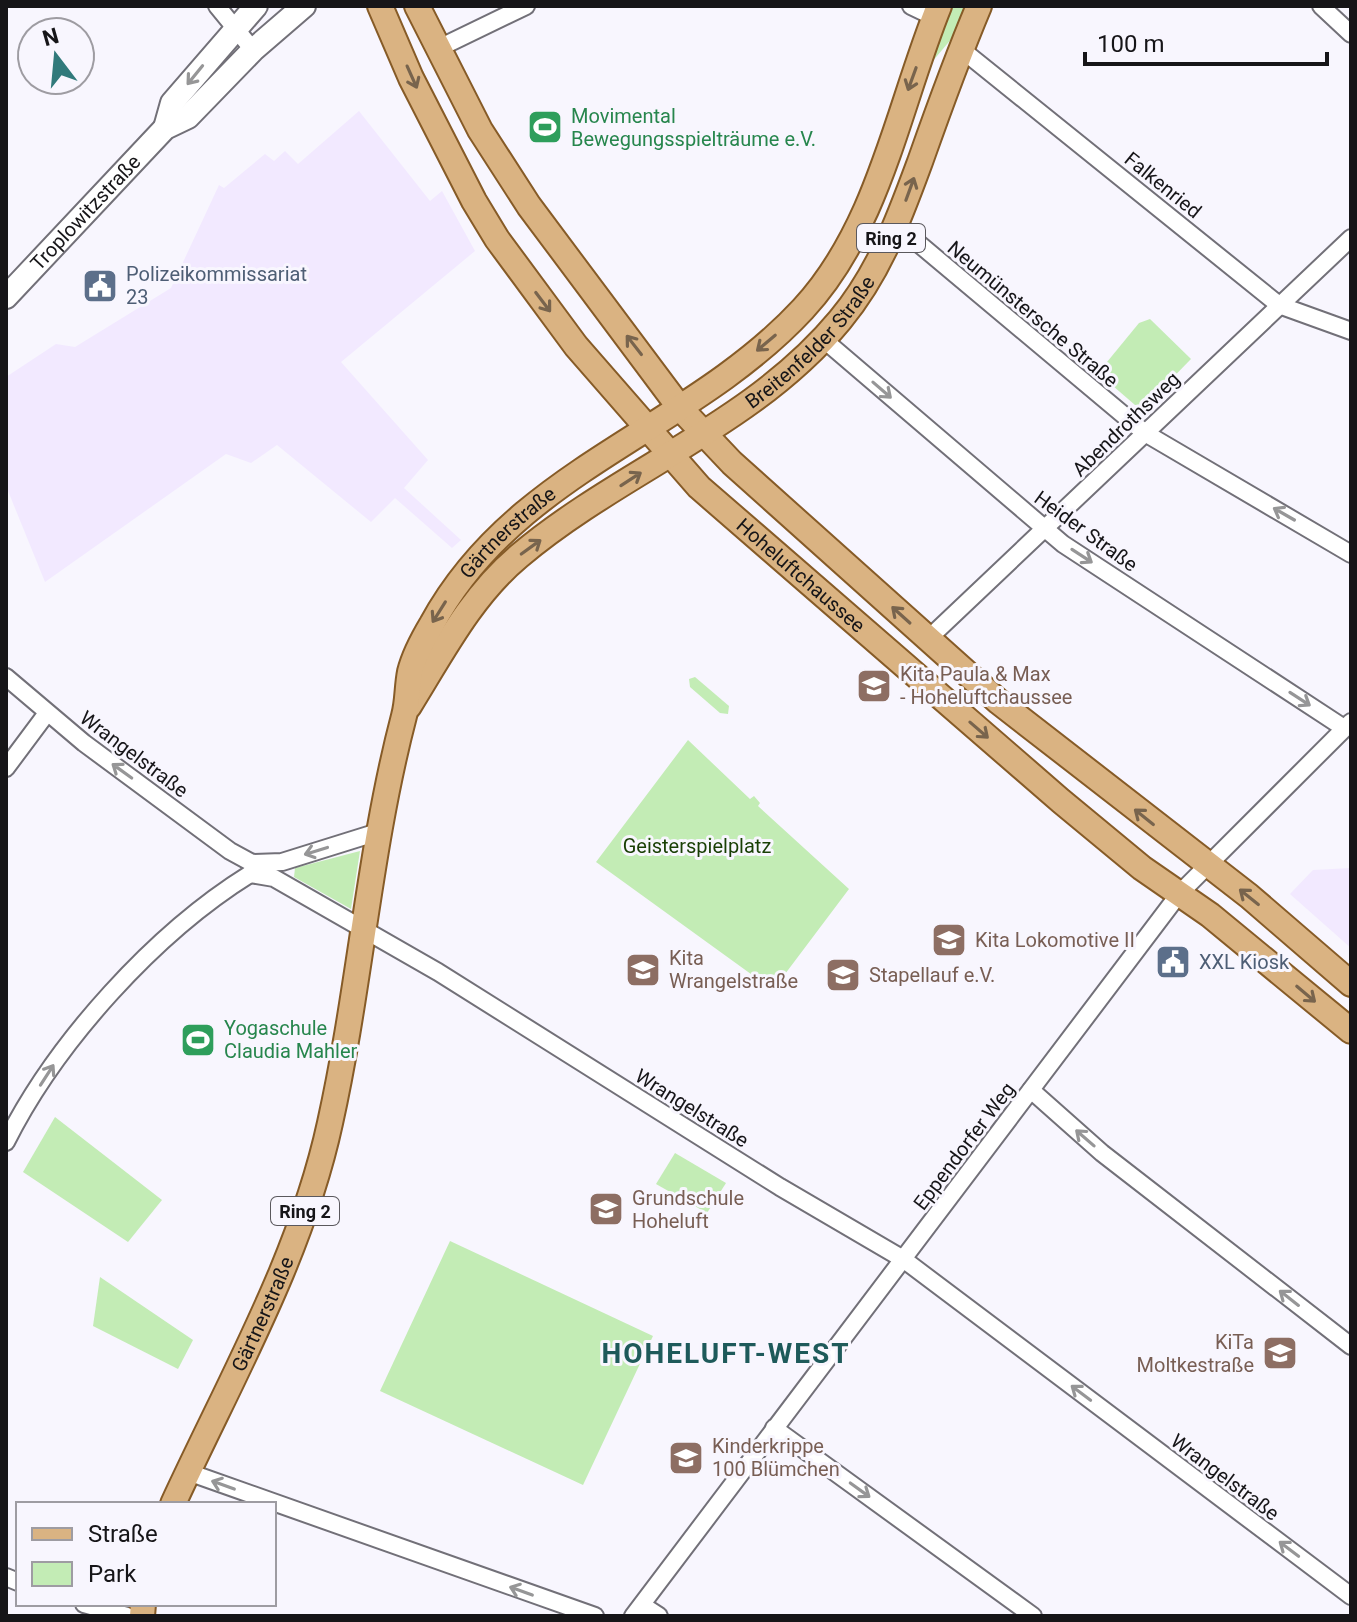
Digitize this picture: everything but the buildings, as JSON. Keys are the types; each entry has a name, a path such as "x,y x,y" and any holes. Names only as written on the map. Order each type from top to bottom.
{"main road":[{"name":"Hoheluftchaussee","path":"380,6 411,78 478,210 576,346 699,487 1061,801 1351,1031"},
{"name":"Hoheluftchaussee","path":"417,6 480,130 529,206 680,408 741,471 999,702 1207,863 1351,984"},
{"name":"Breitenfelder Straße","path":"706,434 767,389 823,339 857,299 895,230 979,6"},
{"name":"Breitenfelder Straße","path":"680,408 784,327 834,270 854,237 937,12"},
{"name":"Gärtnerstraße","path":"174,1502 255,1329 315,1183 342,1064 378,832 406,712 413,660 433,621 475,559 536,501 646,427 680,408"},
{"name":"Gärtnerstraße","path":"406,712 473,605 500,573 543,538 706,434"}],"street":[{"path":"217,6 253,50"},
{"name":"Troplowitzstraße","path":"165,128 172,103 256,6"},
{"path":"284,14 304,6"},
{"path":"284,14 324,6"},
{"path":"439,48 526,6"},
{"path":"911,6 937,12"},
{"path":"1321,6 1351,34"},
{"name":"Troplowitzstraße","path":"6,297 165,128 188,117 284,14"},
{"name":"Falkenried","path":"961,49 1279,305 1351,331"},
{"name":"Neumünstersche Straße","path":"895,230 912,238 1145,433 1351,554"},
{"name":"Abendrothsweg","path":"928,639 1351,238"},
{"name":"Heider Straße","path":"823,339 1046,530 1348,725"},
{"name":"Wrangelstraße","path":"6,677 47,713 251,868 274,878 438,972 780,1187 903,1259 1351,1596"},
{"path":"6,768 47,713"},
{"name":"Eppendorfer Weg","path":"637,1610 1179,894 1348,725"},
{"path":"6,1142 68,1043 130,972 251,868 282,862 378,832"},
{"path":"1031,1090 1102,1153 1351,1346"},
{"path":"774,1428 1033,1616"},
{"path":"188,1472 273,1502"},
{"path":"276,1503 595,1616"},
{"path":"91,1606 127,1616"},
{"path":"637,1610 659,1616"}],"shaded area":[{"path":"359,111 430,201 442,191 475,251 341,362 428,460 404,488 461,540 452,548 395,498 371,522 277,445 251,463 226,454 45,582 6,486 6,377 56,344 75,347 171,288 219,185 224,188 265,154 274,161 285,151 298,164"},
{"path":"1351,868 1351,948 1290,894 1313,870"}],"green space":[{"path":"948,6 969,6 953,37 926,69"},
{"path":"1150,319 1191,359 1147,404 1135,405 1098,373 1139,323"},
{"path":"695,677 729,706 728,714 720,713 690,687 689,679"},
{"name":"Geisterspielplatz","path":"688,740 750,799 754,796 760,803 758,806 849,889 773,990 596,862"},
{"path":"360,851 351,909 294,877 295,868"},
{"path":"55,1117 162,1200 128,1242 23,1172"},
{"path":"675,1153 726,1183 707,1213 656,1184"},
{"path":"450,1241 653,1336 583,1485 380,1391"},
{"path":"100,1277 193,1340 178,1369 93,1326"}],"place":[{"name":"Movimental Bewegungsspielträume e.V.","path":"545,127"},
{"name":"Polizeikommissariat 23","path":"100,286"},
{"name":"Kita Paula & Max - Hoheluftchaussee","path":"874,686"},
{"name":"Kita Lokomotive II","path":"949,940"},
{"name":"XXL Kiosk","path":"1173,962"},
{"name":"Kita Wrangelstraße","path":"643,970"},
{"name":"Stapellauf e.V.","path":"843,975"},
{"name":"Yogaschule Claudia Mahler","path":"198,1040"},
{"name":"Grundschule Hoheluft","path":"606,1209"},
{"name":"KiTa Moltkestraße","path":"1280,1353"},
{"name":"Kinderkrippe 100 Blümchen","path":"686,1458"}],"district":[{"name":"HOHELUFT-WEST","path":"726,1353"}]}
